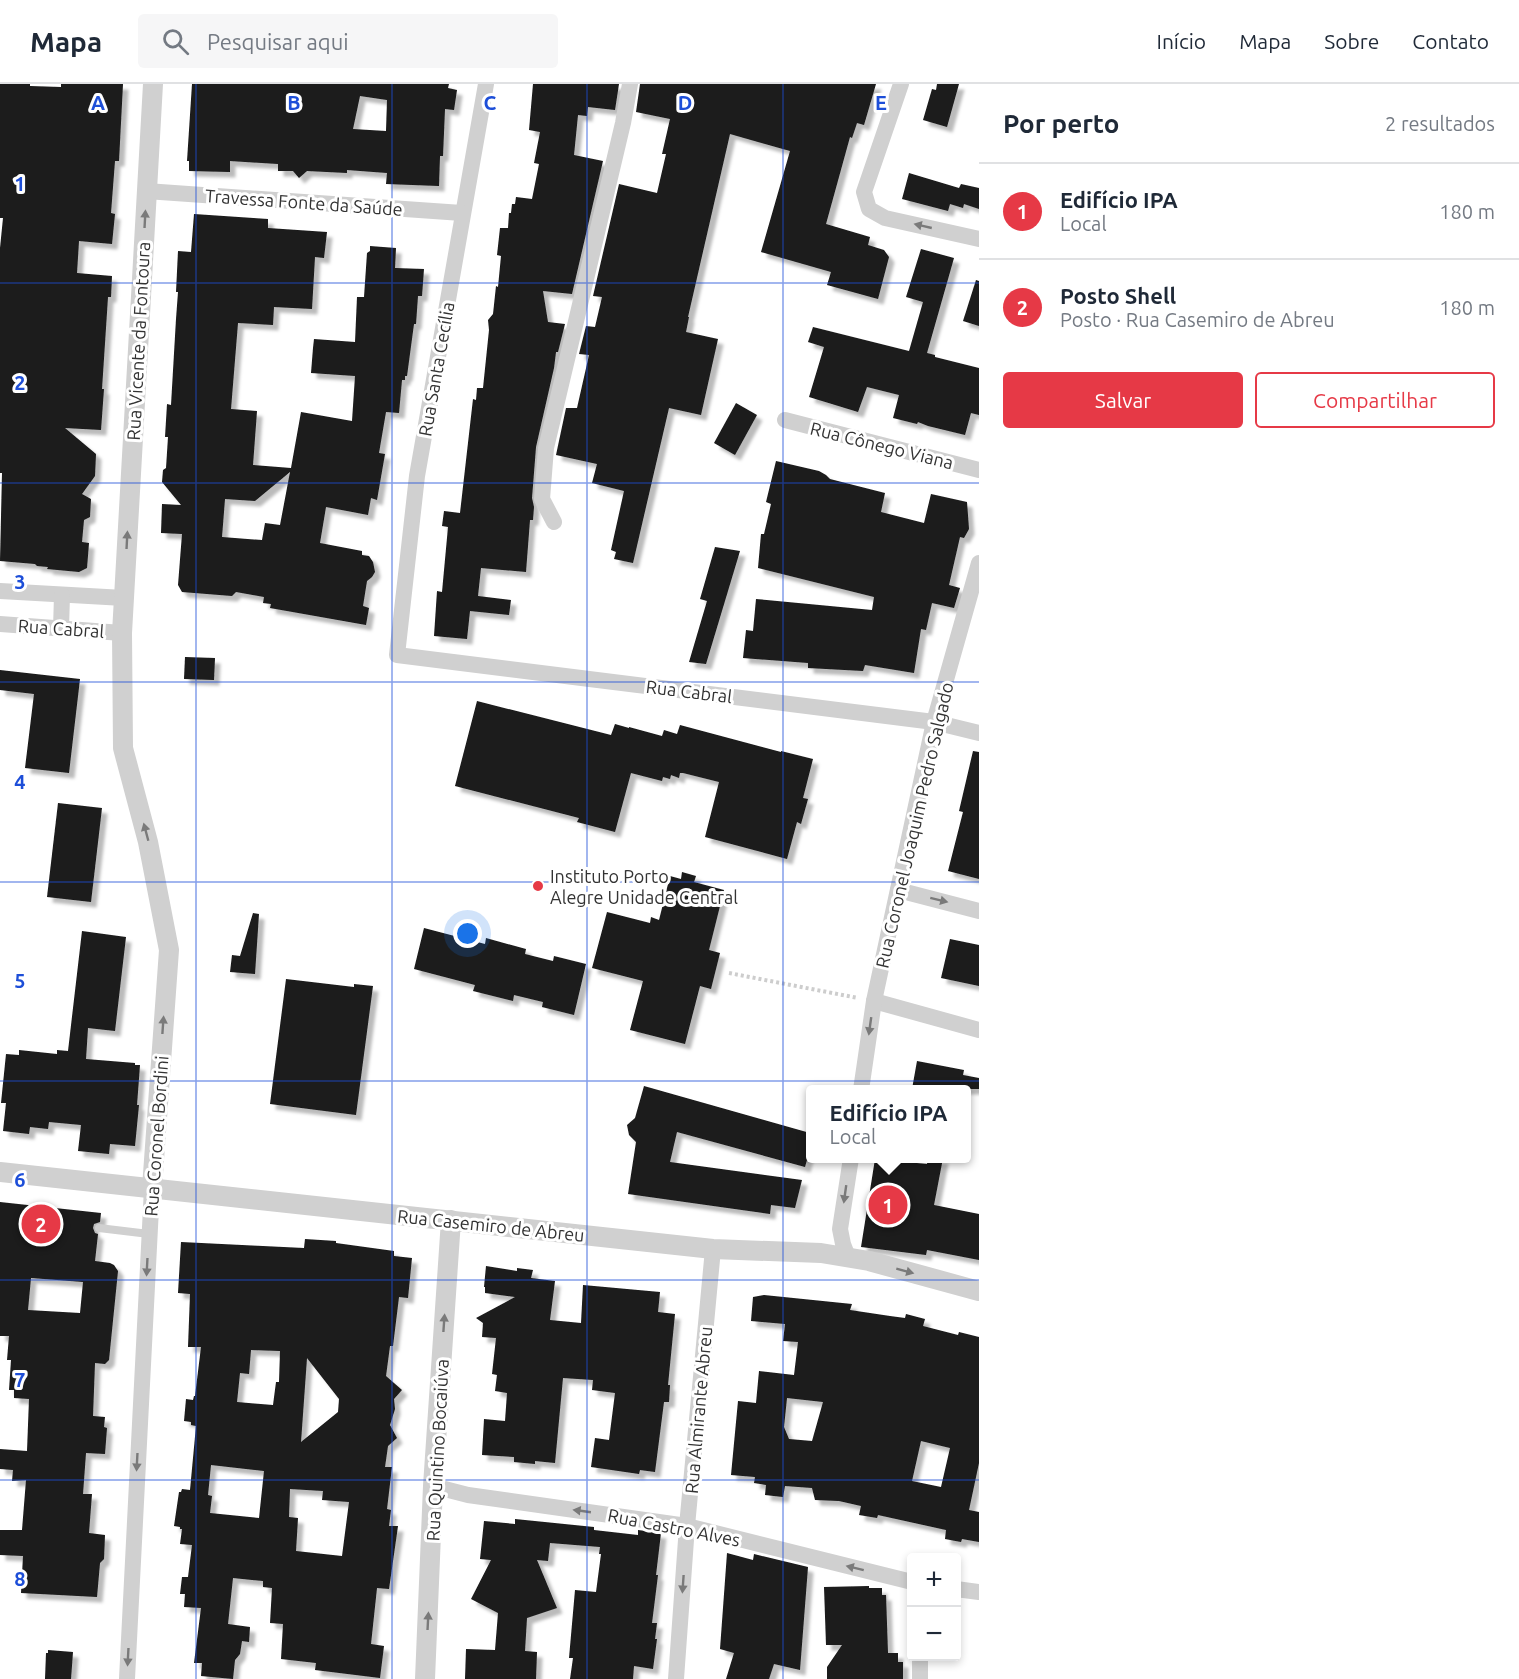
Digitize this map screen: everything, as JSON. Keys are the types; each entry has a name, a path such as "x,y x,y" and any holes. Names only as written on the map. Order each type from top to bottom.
{"street":[{"name":"Rua Vicente da Fontoura","path":"124,598 153,84"},
{"name":"Rua Santa Cecília","path":"397,655 417,476 486,84"},
{"path":"554,522 542,499 546,447 623,123 630,84"},
{"path":"901,84 864,192 868,209 885,218 979,239"},
{"name":"Travessa Fonte da Saúde","path":"146,191 462,213"},
{"name":"Rua Cônego Viana","path":"785,420 979,470"},
{"name":"Rua Coronel Joaquim Pedro Salgado","path":"862,1085 874,1001 934,722 979,563"},
{"name":"Rua Cabral","path":"0,591 124,598"},
{"path":"61,629 62,595"},
{"name":"Rua Coronel Bordini","path":"124,598 123,748 148,842 169,950 149,1234 127,1679"},
{"name":"Rua Cabral","path":"0,624 122,633"},
{"name":"Rua Cabral","path":"397,655 934,722 979,733"},
{"path":"898,890 979,911"},
{"path":"874,1001 979,1030"},
{"path":"848,1257 840,1228 850,1163"},
{"name":"Rua Casemiro de Abreu","path":"0,1172 713,1249 821,1253 869,1261 979,1291"},
{"name":"Rua Quintino Bocaiúva","path":"425,1679 433,1486 451,1220"},
{"path":"821,1253 832,1242 840,1228"},
{"name":"Rua Almirante Abreu","path":"676,1679 687,1526 713,1249"},
{"name":"Rua Castro Alves","path":"433,1486 468,1495 687,1526 907,1581"},
{"path":"961,1590 979,1592"},
{"path":"920,1661 920,1679"}],"lane":[{"path":"99,1228 149,1234"}],"path":[{"path":"729,972 846,995"}],"building":[{"path":"0,84 61,87 61,84 123,84 119,161 115,161 111,213 115,214 112,244 79,241 77,273 112,276 111,297 108,297 101,430 65,428 96,454 95,476 82,494 91,499 90,517 84,520 82,542 89,543 87,568 79,572 47,569 48,567 35,564 0,561 2,473 0,473 0,248 3,218 0,218"},
{"path":"192,84 449,84 448,88 457,90 454,110 445,109 439,186 386,184 387,173 347,170 347,173 307,171 299,178 293,171 278,171 278,164 230,161 230,172 189,171 189,161 187,161","holes":["360,96 387,100 386,131 353,129"]},
{"path":"533,84 619,84 615,110 588,107 587,116 578,115 574,155 603,161 572,294 543,291 548,322 565,324 558,352 556,352 536,447 532,498 533,520 530,520 526,572 481,568 478,596 511,600 509,615 470,611 467,639 434,636 437,591 442,592 448,527 442,526 444,511 460,513 473,399 476,400 477,388 483,388 488,320 493,314 496,286 498,287 501,256 497,255 500,228 508,228 509,213 511,213 512,204 515,204 516,197 532,199 539,164 534,163 540,132 529,130"},
{"path":"640,84 876,84 864,125 857,123 852,138 850,137 826,224 870,237 868,245 884,250 889,257 878,299 827,285 831,272 761,252 790,151 730,134 686,332 718,339 701,415 669,408 633,563 614,559 616,552 611,550 624,491 592,483 597,464 556,455 566,408 577,408 589,355 579,354 586,326 595,327 602,297 593,296 619,184 657,193 666,154 662,154 670,119 636,112"},
{"path":"937,84 959,84 947,127 923,120 932,89 936,90"},
{"path":"909,173 959,188 961,184 979,188 979,209 964,204 963,208 950,204 948,211 902,199"},
{"path":"194,214 268,219 268,228 327,232 324,258 315,257 312,309 274,307 273,325 238,323 231,409 257,411 253,465 291,468 301,412 352,421 355,376 311,373 313,348 314,339 355,342 357,297 364,297 367,253 370,251 370,246 396,248 395,268 424,269 422,296 418,296 416,324 414,324 407,376 405,380 402,380 399,413 386,412 379,453 385,454 377,500 371,498 368,515 326,507 320,543 362,551 362,555 369,556 373,562 375,572 367,581 363,606 369,608 366,625 270,608 271,604 263,603 264,597 236,592 232,596 182,592 178,585 182,534 161,533 162,504 181,505 162,482 163,470 166,468 168,437 165,437 167,404 171,405 178,292 176,292 178,251 191,252","holes":["290,472 280,525 265,523 262,540 222,537 225,499 255,501"]},
{"path":"921,249 954,258 927,353 979,368 979,415 971,413 965,435 918,422 917,424 893,418 899,395 867,387 858,412 809,397 824,347 808,342 813,327 909,351 923,302 906,297"},
{"path":"976,280 979,281 979,326 963,321"},
{"path":"736,403 757,415 735,455 714,443"},
{"path":"776,461 819,471 830,479 885,493 881,512 924,523 931,494 967,502 969,529 964,538 960,537 949,585 960,588 954,608 932,603 926,630 921,629 914,673 865,665 863,671 808,668 808,663 743,658 746,630 753,631 756,599 872,610 874,597 758,568 761,534 764,534 771,504 766,502"},
{"path":"715,547 740,551 706,664 689,662 707,601 700,599"},
{"path":"185,657 215,658 214,680 184,679"},
{"path":"0,670 80,679 69,773 25,768 34,694 0,690"},
{"path":"477,701 611,735 615,724 662,736 664,730 677,734 680,725 813,759 803,798 808,799 801,824 797,822 787,859 705,837 719,782 683,773 680,773 679,778 671,775 670,779 663,777 662,781 631,773 615,832 577,822 579,818 455,786"},
{"path":"973,751 979,752 979,879 948,871 963,812 959,811"},
{"path":"58,803 102,808 91,902 47,897"},
{"path":"682,872 696,876 694,882 724,890 709,950 720,953 711,989 700,986 685,1044 630,1030 643,981 592,968 607,912 650,923 651,917 659,920 670,876 681,879"},
{"path":"253,913 259,914 255,974 230,972 232,955 240,956"},
{"path":"424,928 485,944 486,938 526,949 525,954 553,961 554,956 586,964 574,1015 542,1007 543,1002 514,995 513,1001 473,991 475,985 414,969"},
{"path":"82,931 126,937 115,1031 88,1028 86,1059 140,1065 135,1146 110,1144 109,1154 78,1151 81,1125 49,1122 48,1129 30,1127 29,1134 3,1131 6,1103 1,1103 6,1054 19,1055 19,1050 57,1054 57,1050 68,1051"},
{"path":"950,939 979,945 979,986 941,978"},
{"path":"286,979 354,987 354,984 373,986 356,1115 270,1104"},
{"path":"917,1061 964,1070 963,1075 979,1078 979,1089 971,1089 971,1085 913,1085"},
{"path":"644,1086 806,1132 805,1167 677,1132 670,1162 802,1180 795,1208 771,1205 770,1214 628,1194 636,1142 629,1135 627,1125 635,1118"},
{"path":"874,1163 942,1163 934,1205 979,1214 979,1260 927,1250 926,1255 861,1247"},
{"path":"0,1202 101,1213 100,1222 94,1224 93,1228 98,1234 95,1261 110,1263 118,1271 109,1360 105,1364 95,1363 93,1416 105,1417 104,1427 107,1428 105,1454 86,1453 83,1494 92,1494 89,1533 105,1535 104,1559 100,1563 97,1597 21,1593 23,1556 0,1555 0,1530 22,1530 26,1480 12,1481 13,1470 0,1469 0,1449 27,1451 29,1399 14,1398 14,1390 9,1390 11,1360 7,1360 9,1336 0,1336","holes":["31,1278 83,1282 80,1313 28,1310"]},
{"path":"305,1239 336,1241 336,1243 394,1251 394,1256 412,1258 408,1298 399,1297 393,1346 390,1346 386,1376 402,1390 394,1399 395,1409 390,1425 397,1438 388,1446 385,1467 392,1467 387,1509 391,1510 389,1526 398,1526 389,1589 377,1588 371,1644 384,1646 380,1678 315,1670 316,1663 281,1659 283,1624 270,1623 272,1588 263,1587 263,1581 233,1578 228,1624 250,1627 249,1642 242,1641 240,1654 235,1660 233,1679 201,1676 202,1663 194,1663 201,1608 184,1607 185,1594 180,1594 182,1577 188,1577 192,1545 180,1544 182,1529 174,1526 179,1492 182,1489 190,1490 196,1426 184,1421 186,1399 193,1400 195,1396 201,1347 188,1347 190,1294 178,1293 181,1242 304,1248","holes":["251,1350 280,1351 279,1382 276,1382 273,1405 237,1402 240,1373 249,1374","307,1358 339,1399 338,1412 301,1442","211,1465 264,1471 259,1518 210,1513 212,1496 208,1495","290,1489 323,1491 322,1500 349,1502 342,1556 296,1551 298,1518 289,1517"]},
{"path":"486,1266 517,1271 517,1268 533,1270 531,1278 555,1281 550,1320 581,1323 583,1285 660,1292 658,1312 675,1314 668,1385 670,1385 669,1402 664,1402 655,1472 640,1470 639,1474 591,1467 595,1438 609,1440 615,1393 592,1390 593,1380 563,1378 555,1463 514,1462 514,1457 482,1455 484,1419 505,1421 507,1393 495,1391 497,1375 492,1374 496,1338 482,1337 483,1323 476,1318 515,1297 485,1293"},
{"path":"764,1295 852,1304 850,1310 905,1318 906,1314 925,1319 923,1326 958,1335 959,1332 979,1337 979,1463 969,1510 979,1512 979,1542 945,1539 946,1530 878,1515 877,1518 859,1515 861,1506 839,1501 815,1500 812,1488 785,1486 783,1497 765,1495 766,1485 754,1483 755,1477 731,1475 738,1401 756,1403 759,1371 794,1375 798,1342 783,1341 785,1324 751,1321 753,1297","holes":["787,1398 823,1402 812,1441 789,1439 784,1427","921,1441 950,1448 941,1487 912,1481"]},
{"path":"515,1519 594,1527 594,1530 638,1535 638,1530 661,1533 652,1623 657,1623 653,1669 634,1666 633,1679 570,1679 573,1658 569,1658 575,1590 596,1592 600,1547 550,1543 548,1561 537,1560 557,1608 527,1618 525,1651 537,1652 536,1679 465,1679 466,1649 495,1650 498,1613 471,1599 491,1560 480,1559 484,1521 515,1524"},
{"path":"727,1553 753,1560 754,1554 808,1567 800,1670 774,1664 769,1679 726,1679 734,1653 720,1649"},
{"path":"869,1586 869,1588 882,1588 882,1595 886,1595 888,1653 898,1653 898,1662 903,1662 903,1679 827,1679 827,1667 842,1645 826,1645 824,1587"},
{"path":"48,1650 73,1652 71,1679 45,1679"}],"place":[{"name":"Instituto Porto Alegre Unidade Central","path":"538,886"},
{"name":"Edifício IPA","path":"888,1205"},
{"name":"Posto Shell","path":"41,1224"}]}
